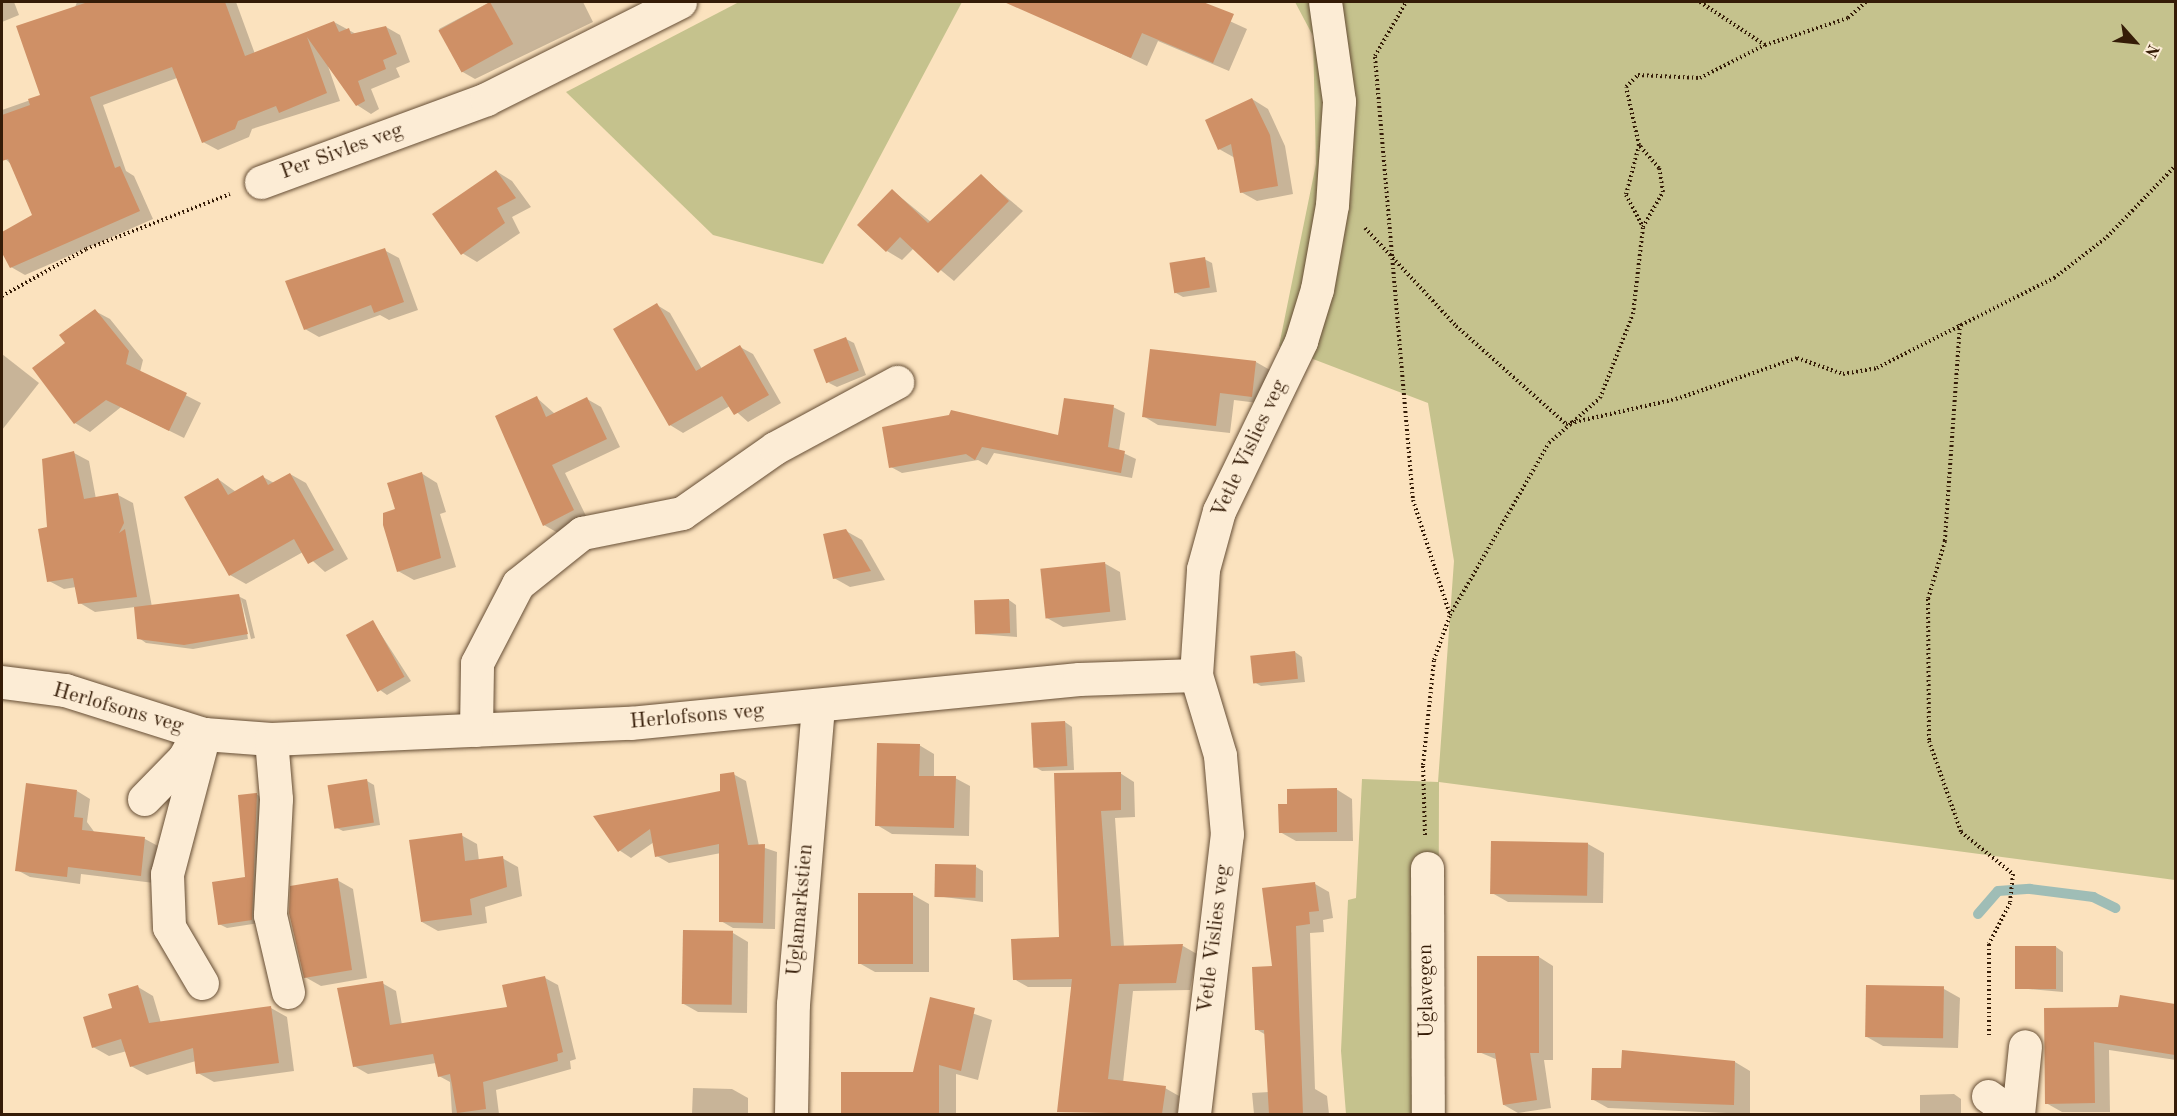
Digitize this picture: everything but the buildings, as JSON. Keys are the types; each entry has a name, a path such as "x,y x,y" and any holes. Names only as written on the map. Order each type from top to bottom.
{"street":[{"name":"Per Sivles veg","path":"261,182 486,99 680,2"},
{"name":"Vetle Vislies veg","path":"1194,1114 1227,834 1220,755 1196,675 1203,569 1219,511 1301,341 1332,205 1339,101 1325,2"},
{"path":"476,730 477,663 518,584 582,533 682,513 775,448 897,382"},
{"name":"Herlofsons veg","path":"2,682 65,690 201,733 271,740 476,730 818,706 1079,679 1196,675"},
{"name":"Uglamarkstien","path":"791,1114 793,1004 818,706"},
{"name":"Herlofsons veg","path":"144,799 184,758 201,733"},
{"path":"201,733 167,873 169,927 202,983"},
{"path":"271,740 276,799 270,915 288,992"},
{"name":"Uglavegen","path":"1426,868 1428,1114"},
{"path":"2019,1114 2025,1046"}],"path":[{"path":"1339,101 1375,57 1406,2"},
{"path":"1700,2 1765,45"},
{"path":"1643,227 1626,195 1639,145 1626,87 1638,75 1700,78 1765,45 1848,18 1866,2"},
{"path":"1375,57 1396,260 1413,500 1450,615"},
{"path":"1426,868 1423,765 1434,660 1450,615 1549,443 1566,424 1600,398 1633,314 1643,227 1662,192 1659,168 1639,145"},
{"path":"1566,424 1676,399 1797,358 1843,374 1877,368 1960,324 2007,307 2054,278 2108,237 2175,165"},
{"name":"Per Sivles veg","path":"2,296 86,249 261,182"},
{"path":"1332,205 1359,222 1456,326 1566,424"},
{"path":"1960,324 1945,541 1928,599 1929,741 1961,832 2013,874 2010,903 1989,944 2000,1105"}],"shaded area":[{"path":"739,2 962,2 823,264 713,235 566,92"},
{"path":"1295,2 2175,2 2175,880 1439,782 1438,1114 1346,1114 1341,1051 1348,900 1356,898 1362,779 1438,782 1454,561 1428,403 1279,346 1316,164 1313,36"}],"waterway":[{"path":"1978,914 1998,891 2030,889 2093,897 2116,908"}]}
